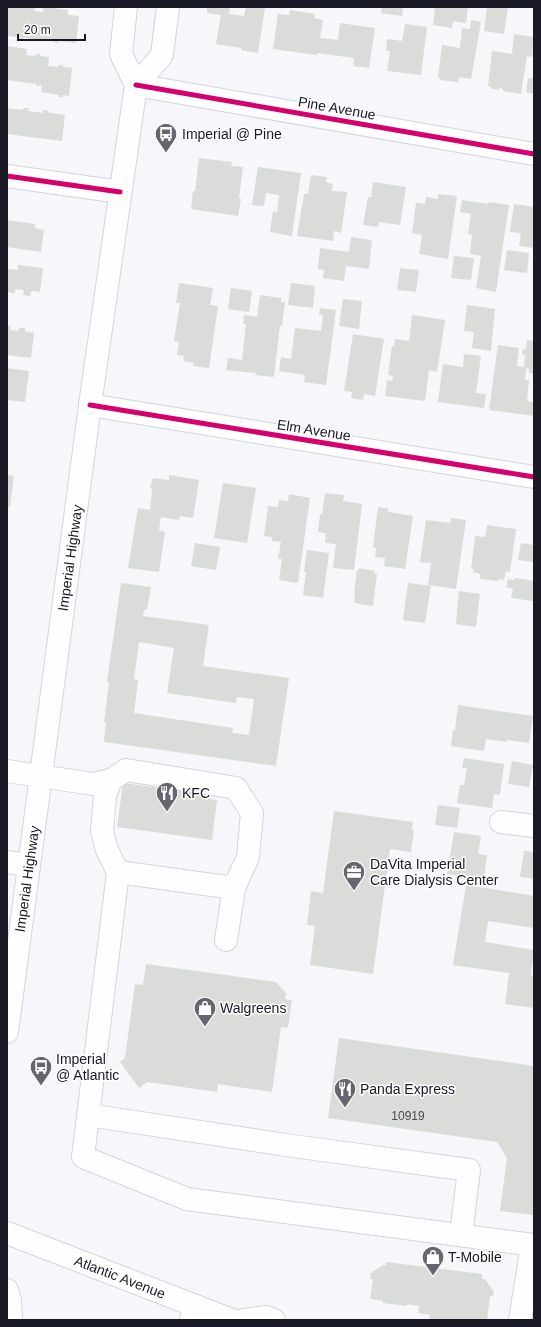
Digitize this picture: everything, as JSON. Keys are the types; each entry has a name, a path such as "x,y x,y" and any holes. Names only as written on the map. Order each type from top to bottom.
{"main road":[{"path":"126,7 121,54 136,85 162,55 168,7"},
{"name":"Pine Avenue","path":"136,85 534,154"},
{"name":"Imperial Highway","path":"7,1032 14,928 29,866 90,405 136,85"},
{"path":"7,176 120,192"},
{"name":"Elm Avenue","path":"90,405 534,477"},
{"path":"7,771 93,784 111,780 126,770 236,788 252,813 248,857 234,888 226,940"},
{"path":"111,780 105,796 102,831 107,850 118,872 82,1157 187,1199 533,1245 520,1320"},
{"path":"501,822 534,826"},
{"path":"7,862 29,866"},
{"path":"118,872 234,888"},
{"path":"88,1115 293,1146 469,1170 461,1235"},
{"name":"Atlantic Avenue","path":"7,1233 193,1313 232,1320"},
{"path":"7,1290 10,1300 11,1320"},
{"path":"244,1320 266,1317 274,1320"}],"building":[{"path":"7,7 35,7 34,11 43,12 43,7 68,10 68,15 79,16 76,43 58,41 58,43 53,41 23,39 7,36"},
{"path":"207,7 230,7 229,14 244,16 246,7 265,7 258,53 241,50 241,48 216,44 221,15 207,13"},
{"path":"382,7 403,7 402,16 381,13"},
{"path":"435,7 468,7 466,23 453,21 452,28 433,25"},
{"path":"487,7 508,7 504,34 484,31"},
{"path":"290,10 315,14 314,18 323,20 320,38 338,40 340,23 375,28 369,68 353,66 354,58 273,49 278,14 289,15"},
{"path":"471,20 481,22 471,79 459,77 458,82 440,80 440,78 438,78 442,45 460,48 462,28 470,29"},
{"path":"405,24 427,27 421,75 387,71 390,51 386,51 387,39 402,41"},
{"path":"514,34 534,37 532,57 527,56 521,94 503,91 503,89 499,88 499,90 491,89 491,87 488,86 492,51 512,54"},
{"path":"7,46 27,49 26,55 35,56 36,54 40,54 40,56 49,57 48,66 58,67 59,65 63,65 63,67 72,68 69,96 63,95 63,97 59,97 59,95 41,92 42,85 36,86 36,84 7,80"},
{"path":"528,78 534,78 534,94 526,92"},
{"path":"7,108 23,110 23,108 29,108 28,111 43,113 43,110 49,111 49,113 65,115 62,141 7,134"},
{"path":"199,158 232,162 231,166 243,167 239,198 241,199 238,216 191,209"},
{"path":"258,167 301,173 292,236 270,232 273,211 277,212 279,195 266,193 264,206 252,205"},
{"path":"311,175 327,177 326,182 333,184 332,191 347,192 341,233 334,231 333,241 297,236 304,194 308,194"},
{"path":"373,182 406,187 400,225 379,222 378,227 363,225 368,197 371,197"},
{"path":"438,194 457,196 448,259 419,254 422,235 412,233 416,203 425,204 426,197 438,199"},
{"path":"462,200 488,204 489,202 509,205 496,292 476,288 481,256 470,254 472,235 468,234 471,214 460,212"},
{"path":"514,204 534,207 534,248 519,246 521,233 510,232"},
{"path":"7,220 35,224 35,228 44,230 41,252 7,247"},
{"path":"351,237 372,240 369,269 346,266 344,281 323,278 324,270 318,269 320,248 349,252"},
{"path":"507,250 529,253 527,273 504,270"},
{"path":"454,256 474,258 471,280 451,278"},
{"path":"18,265 43,268 40,292 31,291 30,296 23,295 24,290 15,289 15,293 7,292 7,269 18,270"},
{"path":"400,268 419,270 416,292 397,290"},
{"path":"179,283 213,288 210,305 218,306 209,368 193,366 194,363 183,361 184,356 177,355 179,342 174,341 180,303 176,303"},
{"path":"291,283 315,286 313,308 288,305"},
{"path":"231,288 252,291 249,312 228,309"},
{"path":"260,295 281,298 281,302 285,302 282,326 280,326 274,377 255,375 256,373 226,370 228,358 242,360 246,324 243,324 244,315 257,317"},
{"path":"343,299 362,301 359,329 339,326"},
{"path":"467,305 495,309 491,351 472,348 474,332 464,331"},
{"path":"320,308 336,310 326,385 304,382 305,375 279,371 281,357 291,359 295,328 321,331 323,315 319,315"},
{"path":"412,315 445,320 437,372 429,370 425,401 385,396 387,380 392,381 393,376 388,375 392,346 394,346 395,339 409,341"},
{"path":"7,326 11,326 10,330 18,331 19,328 25,328 25,331 34,333 31,358 7,355"},
{"path":"353,334 384,339 375,396 364,394 363,400 351,398 352,392 344,391"},
{"path":"527,340 534,341 534,374 529,373 529,369 526,368 525,380 529,380 527,401 534,402 534,416 489,410 498,345 519,348 517,366 524,367 525,355 522,354 523,349 526,349"},
{"path":"464,354 481,356 476,393 486,394 484,408 438,402 443,364 463,367"},
{"path":"7,368 29,371 25,402 7,400"},
{"path":"7,475 14,476 10,507 7,507"},
{"path":"169,475 199,480 193,518 180,516 179,520 161,517 159,530 165,532 159,572 128,568 138,508 150,510 152,488 150,488 153,478 169,480"},
{"path":"223,483 256,488 247,543 214,538"},
{"path":"325,493 344,495 343,501 362,504 354,570 333,568 336,544 325,543 326,533 318,532 320,514 322,514"},
{"path":"289,494 310,498 298,583 279,580 282,559 278,559 281,542 272,541 272,537 264,536 268,506 278,507 279,500 288,501"},
{"path":"378,507 389,509 388,512 413,516 405,569 384,566 385,558 375,557 376,548 373,547"},
{"path":"451,518 466,520 456,589 428,585 431,563 420,562 426,520 450,523"},
{"path":"487,525 516,529 510,572 506,571 504,580 499,579 499,581 480,579 480,574 473,572 474,569 471,569 475,536 485,537"},
{"path":"195,543 220,547 216,570 191,566"},
{"path":"521,543 534,545 534,562 518,560"},
{"path":"307,550 329,553 323,598 303,595"},
{"path":"359,568 375,571 374,573 377,574 373,606 354,603 357,570 359,571"},
{"path":"515,578 534,581 533,601 511,598 513,589 506,587 508,579 514,580"},
{"path":"121,583 151,587 147,610 144,610 143,616 209,625 203,666 289,678 276,766 105,742 106,722 104,722 109,682 107,682","holes":["139,642 174,648 167,693 236,703 237,697 254,699 249,735 232,733 233,728 134,713 138,680 134,679"]},
{"path":"408,583 431,586 425,623 403,620"},
{"path":"459,591 480,594 476,627 456,624"},
{"path":"458,705 533,716 529,743 486,739 484,751 451,746 453,730 455,730"},
{"path":"464,758 504,764 500,795 494,794 492,808 457,803 460,785 464,785 467,768 462,768"},
{"path":"512,761 533,765 529,787 508,784"},
{"name":"KFC","path":"123,783 205,794 204,798 217,800 212,840 117,827"},
{"path":"438,805 460,808 457,828 435,825"},
{"name":"DaVita Imperial Care Dialysis Center","path":"334,811 413,822 412,830 414,830 411,852 390,849 373,974 310,965 315,926 307,925 311,891 323,893"},
{"path":"454,832 481,836 478,854 487,855 484,879 447,874"},
{"path":"524,851 534,852 534,879 520,877"},
{"path":"466,885 534,896 534,928 488,921 485,942 534,950 531,975 534,976 534,1008 505,1004 509,973 453,965"},
{"name":"Walgreens","path":"146,964 276,982 286,993 285,999 292,1000 288,1028 281,1027 272,1092 218,1084 217,1092 147,1082 139,1088 120,1062 125,1058 135,984 143,985"},
{"path":"339,1038 534,1066 534,1215 500,1211 507,1158 497,1142 328,1118"},
{"path":"386,1262 482,1274 482,1279 485,1279 494,1292 493,1296 490,1296 487,1320 429,1320 430,1315 418,1313 419,1306 383,1303 383,1301 370,1299 373,1279 370,1279 371,1273 383,1265 386,1265"}],"cycle path":[{"path":"136,85 534,154"},
{"path":"7,176 120,192"},
{"path":"90,405 534,477"}],"place":[{"name":"Imperial @ Pine","path":"166,154"},
{"name":"KFC","path":"167,812"},
{"name":"DaVita Imperial Care Dialysis Center","path":"354,892"},
{"name":"Walgreens","path":"205,1028"},
{"name":"Imperial @ Atlantic","path":"41,1086"},
{"name":"Panda Express","path":"345,1108"},
{"name":"T-Mobile","path":"433,1276"}]}
